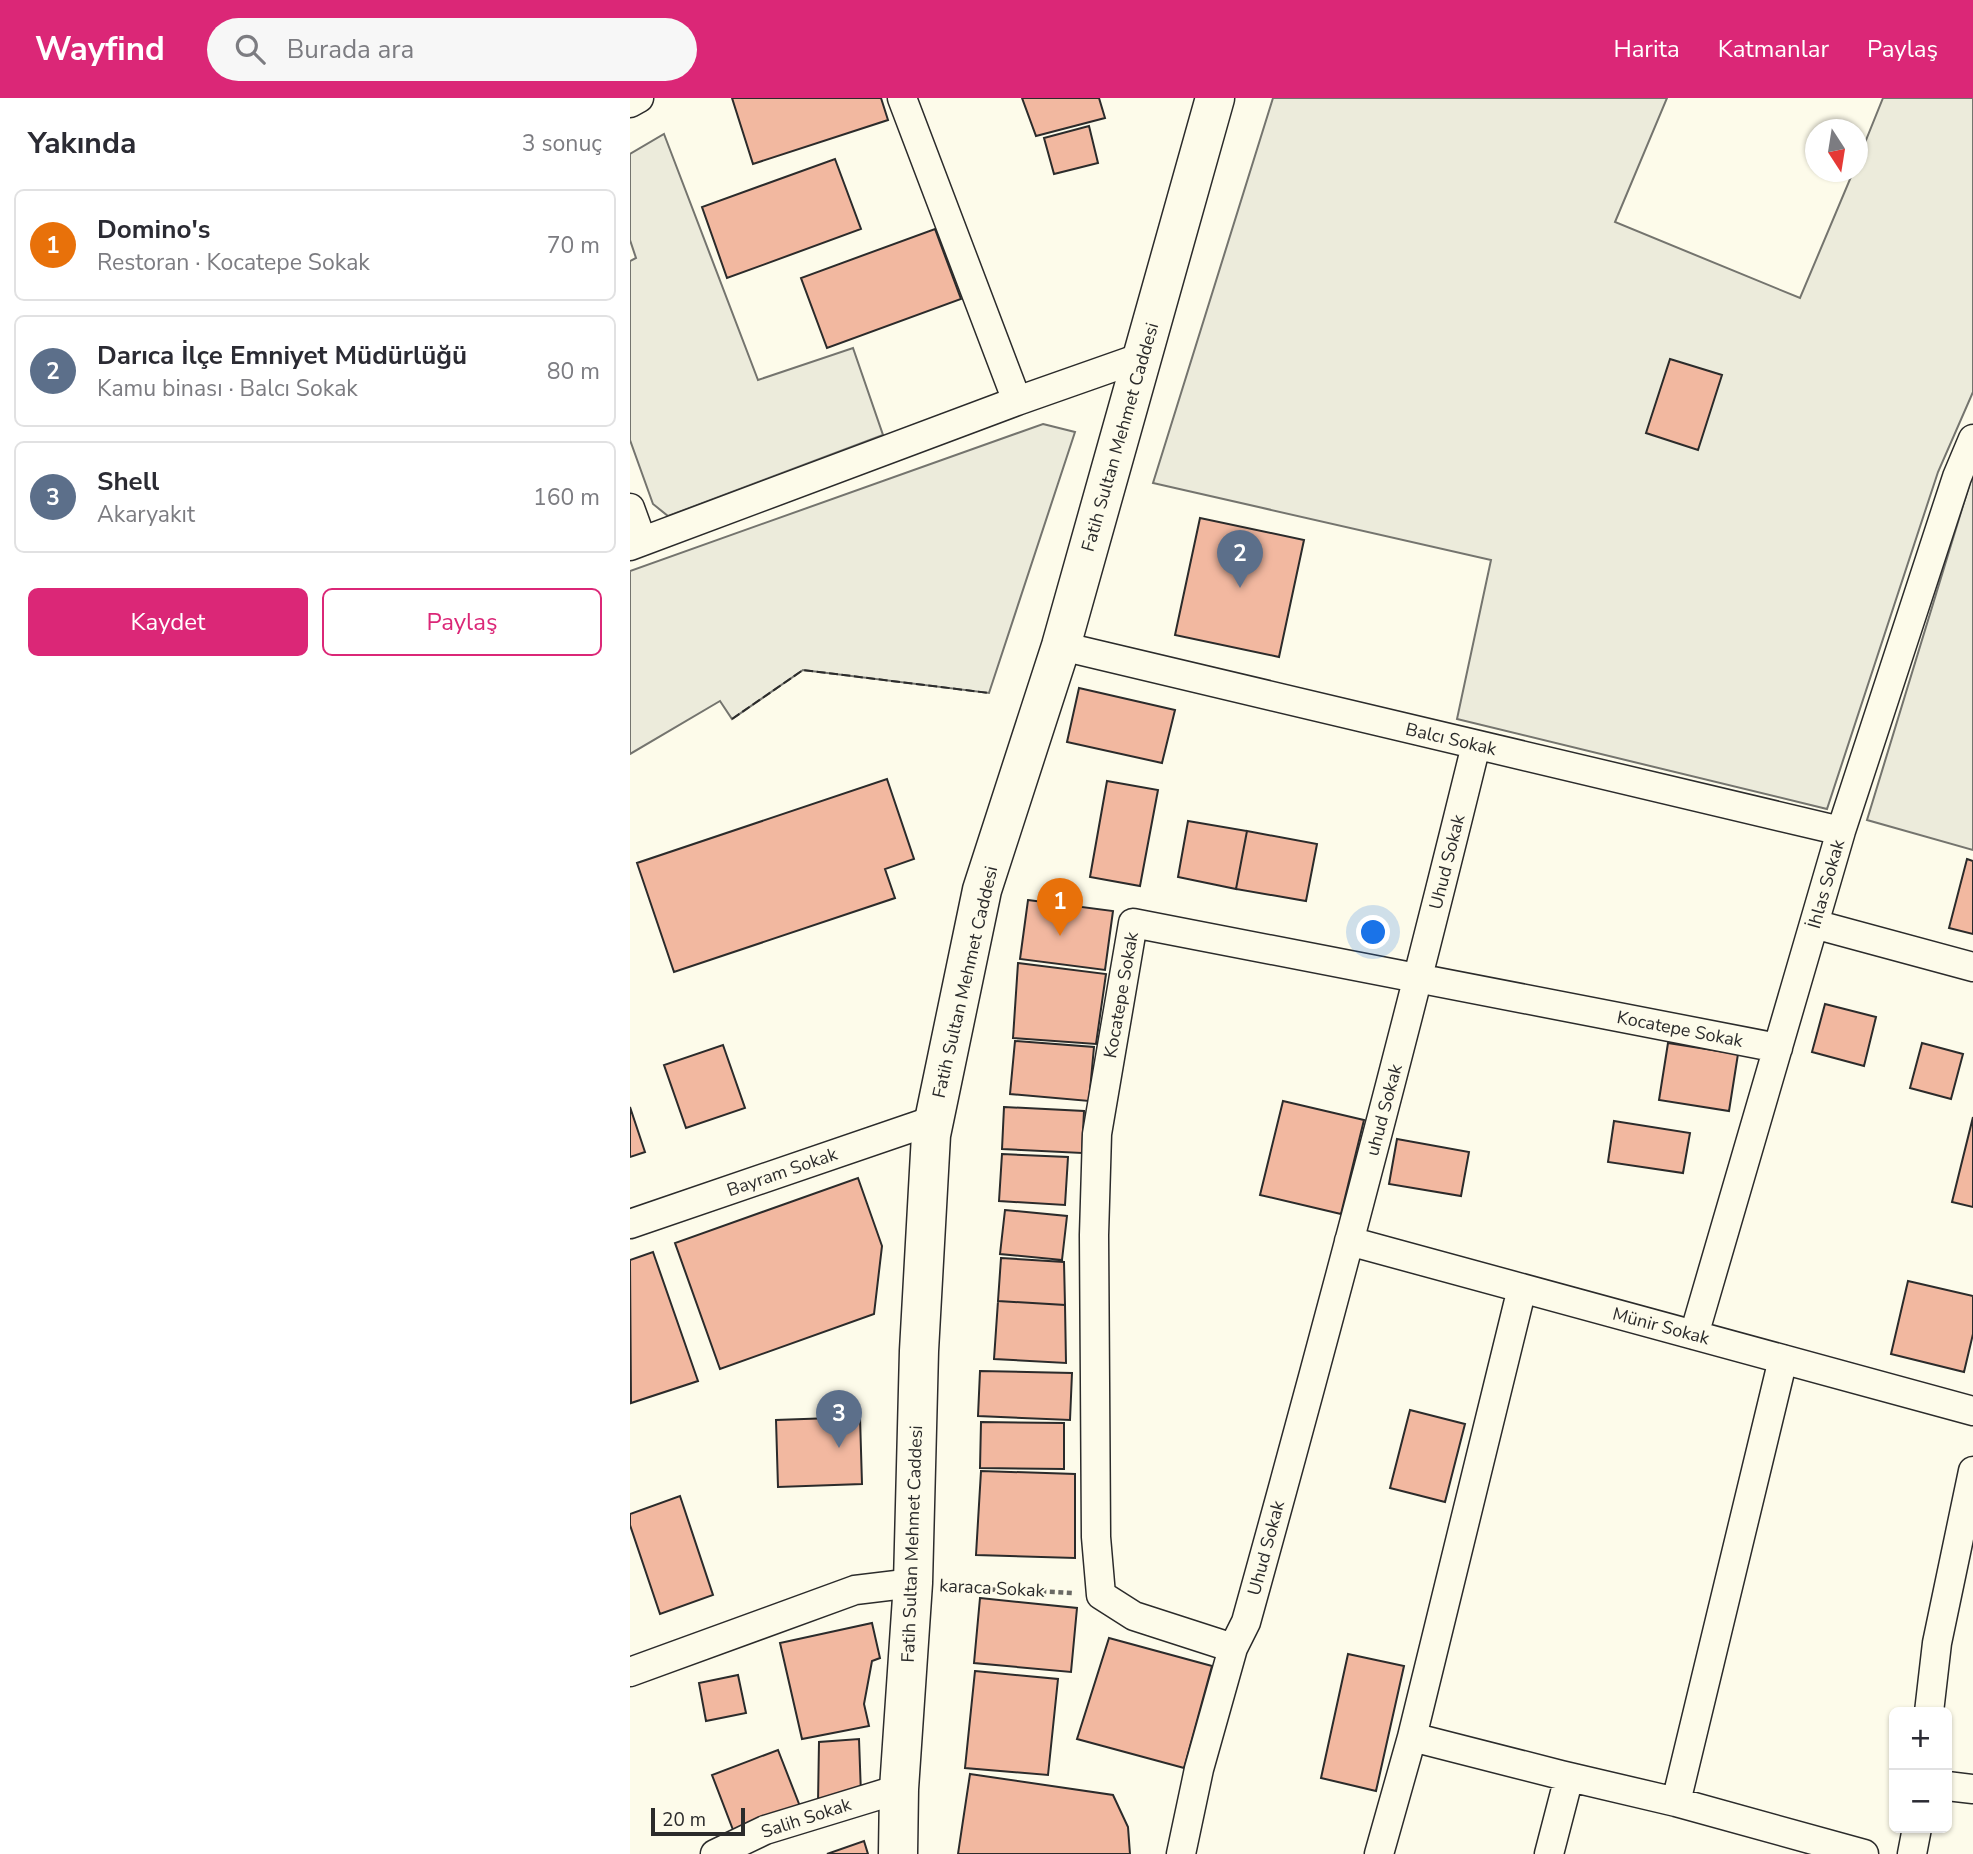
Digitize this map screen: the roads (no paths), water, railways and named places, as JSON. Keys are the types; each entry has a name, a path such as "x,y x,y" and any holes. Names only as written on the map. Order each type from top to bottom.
{"main road":[{"name":"Fatih Sultan Mehmet Caddesi","path":"898,1854 899,1789 913,1583 919,1351 931,1135 982,890 1060,646 1215,98"}],"street":[{"path":"630,103 639,98"},
{"path":"902,98 1017,401"},
{"path":"630,508 636,543 1142,357"},
{"name":"İhlas Sokak","path":"1695,1335 1841,831 1957,477 1973,439"},
{"name":"Balcı Sokak","path":"1060,646 1841,831"},
{"name":"Uhud Sokak","path":"1418,979 1476,745"},
{"name":"Kocatepe Sokak","path":"1233,1648 1134,1616 1101,1595 1096,1537 1094,1235 1097,1134 1133,923 1778,1048"},
{"path":"1814,924 1973,967"},
{"name":"uhud Sokak","path":"1349,1241 1418,979"},
{"name":"Bayram Sokak","path":"630,1224 934,1121"},
{"name":"Uhud Sokak","path":"1181,1854 1199,1769 1233,1648 1246,1622 1349,1241"},
{"name":"Münir Sokak","path":"1349,1241 1973,1411"},
{"path":"1379,1854 1412,1737 1522,1288"},
{"path":"1676,1802 1783,1359"},
{"path":"1930,1707 1937,1643 1973,1471"},
{"path":"631,1669 855,1590 913,1583"},
{"path":"1412,1737 1676,1802 1864,1854"},
{"path":"1549,1854 1569,1777"},
{"path":"1952,1787 1973,1789"},
{"name":"Salih Sokak","path":"716,1854 765,1830 899,1789"},
{"path":"1912,1854 1916,1833"}],"place":[{"name":"Darıca İlçe Emniyet Müdürlüğü","path":"1240,588"},
{"name":"Domino's","path":"1060,936"},
{"name":"Shell","path":"839,1448"}]}
